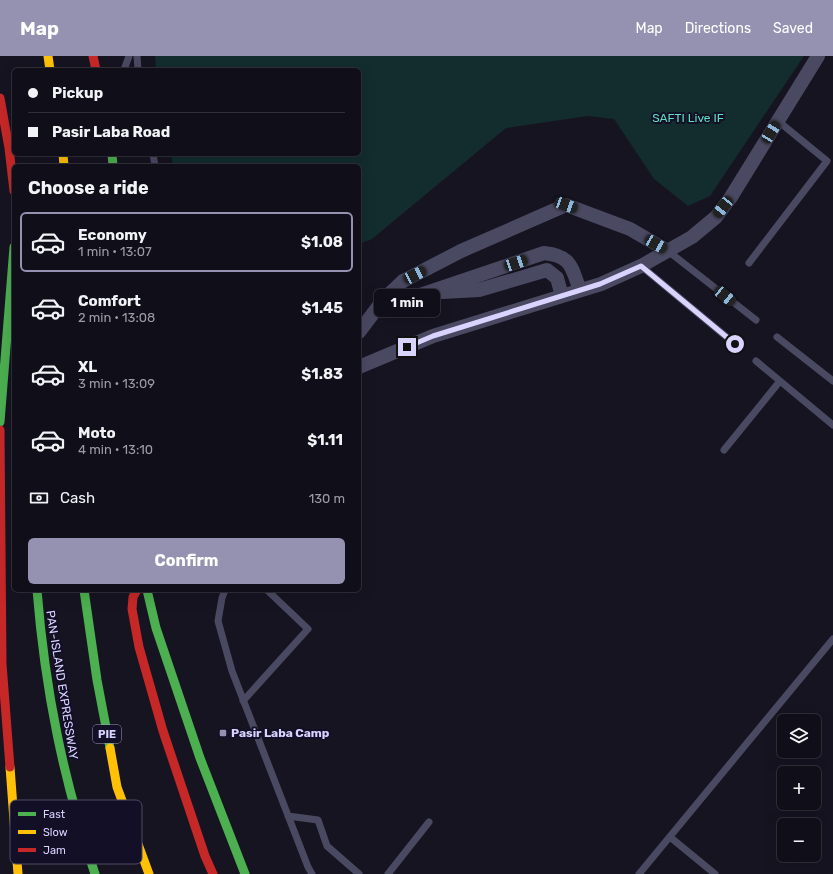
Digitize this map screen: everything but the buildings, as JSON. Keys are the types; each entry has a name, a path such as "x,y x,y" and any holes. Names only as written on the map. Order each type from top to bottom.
{"main road":[{"path":"48,56 50,68"},
{"path":"93,56 96,68"},
{"path":"0,98 12,174"},
{"path":"0,422 12,272"},
{"path":"0,430 2,664 12,800"},
{"name":"PAN-ISLAND EXPRESSWAY","path":"37,592 39,626 50,701 63,771 72,800"},
{"name":"PIE","path":"84,592 97,680 117,787 122,800"},
{"path":"136,592 133,597 132,609 139,647 163,731 205,856 213,874"},
{"path":"147,592 156,628 200,758 245,874"},
{"name":"PIE","path":"142,855 149,874"},
{"path":"17,864 18,874"},
{"name":"PAN-ISLAND EXPRESSWAY","path":"91,864 95,874"}],"street":[{"path":"361,366 433,336 600,284 641,266 692,237 716,217 731,197 818,56"},
{"path":"361,329 384,299 403,281 461,251 566,205 630,229 668,251"},
{"path":"376,310 544,253 556,254 570,262 580,290"},
{"path":"426,292 479,290 547,270 557,278 562,296"}],"lane":[{"path":"125,68 129,56"},
{"path":"137,56 138,68"},
{"path":"749,262 828,161 778,121"},
{"path":"668,251 756,320"},
{"path":"641,266 735,344"},
{"path":"778,337 833,381"},
{"path":"756,361 833,424"},
{"path":"724,450 780,381"},
{"path":"224,592 218,621 232,671 312,874"},
{"path":"244,701 308,628 269,592"},
{"path":"639,874 833,639"},
{"path":"288,816 318,820 327,846 359,874"},
{"path":"388,874 429,822"},
{"path":"670,837 715,874"}],"green space":[{"name":"SAFTI Live IF","path":"155,56 804,56 710,196 688,206 654,179 614,119 588,116 506,128 372,239 361,243 361,164 173,164 171,156 361,156 361,68 156,68"}],"traffic: fast":[{"path":"112,156 113,164"},
{"path":"0,422 12,272"},
{"path":"37,592 40,627 50,699 73,800"},
{"path":"84,592 97,680 110,748"},
{"path":"147,592 156,628 200,758 245,874"},
{"path":"92,864 95,874"}],"traffic: slow":[{"path":"48,56 50,68"},
{"path":"63,156 64,164"},
{"path":"110,748 117,787 122,800"},
{"path":"10,767 12,800"},
{"path":"142,855 149,874"},
{"path":"17,864 18,874"}],"traffic: jam":[{"path":"93,56 96,68"},
{"path":"0,98 12,174"},
{"path":"0,430 2,664 10,767"},
{"path":"136,592 133,597 132,609 139,647 163,731 205,856 213,874"}],"place":[{"name":"Pasir Laba Camp","path":"223,733"}],"route":[{"path":"407,347 433,336 600,284 641,266 735,344"}]}
